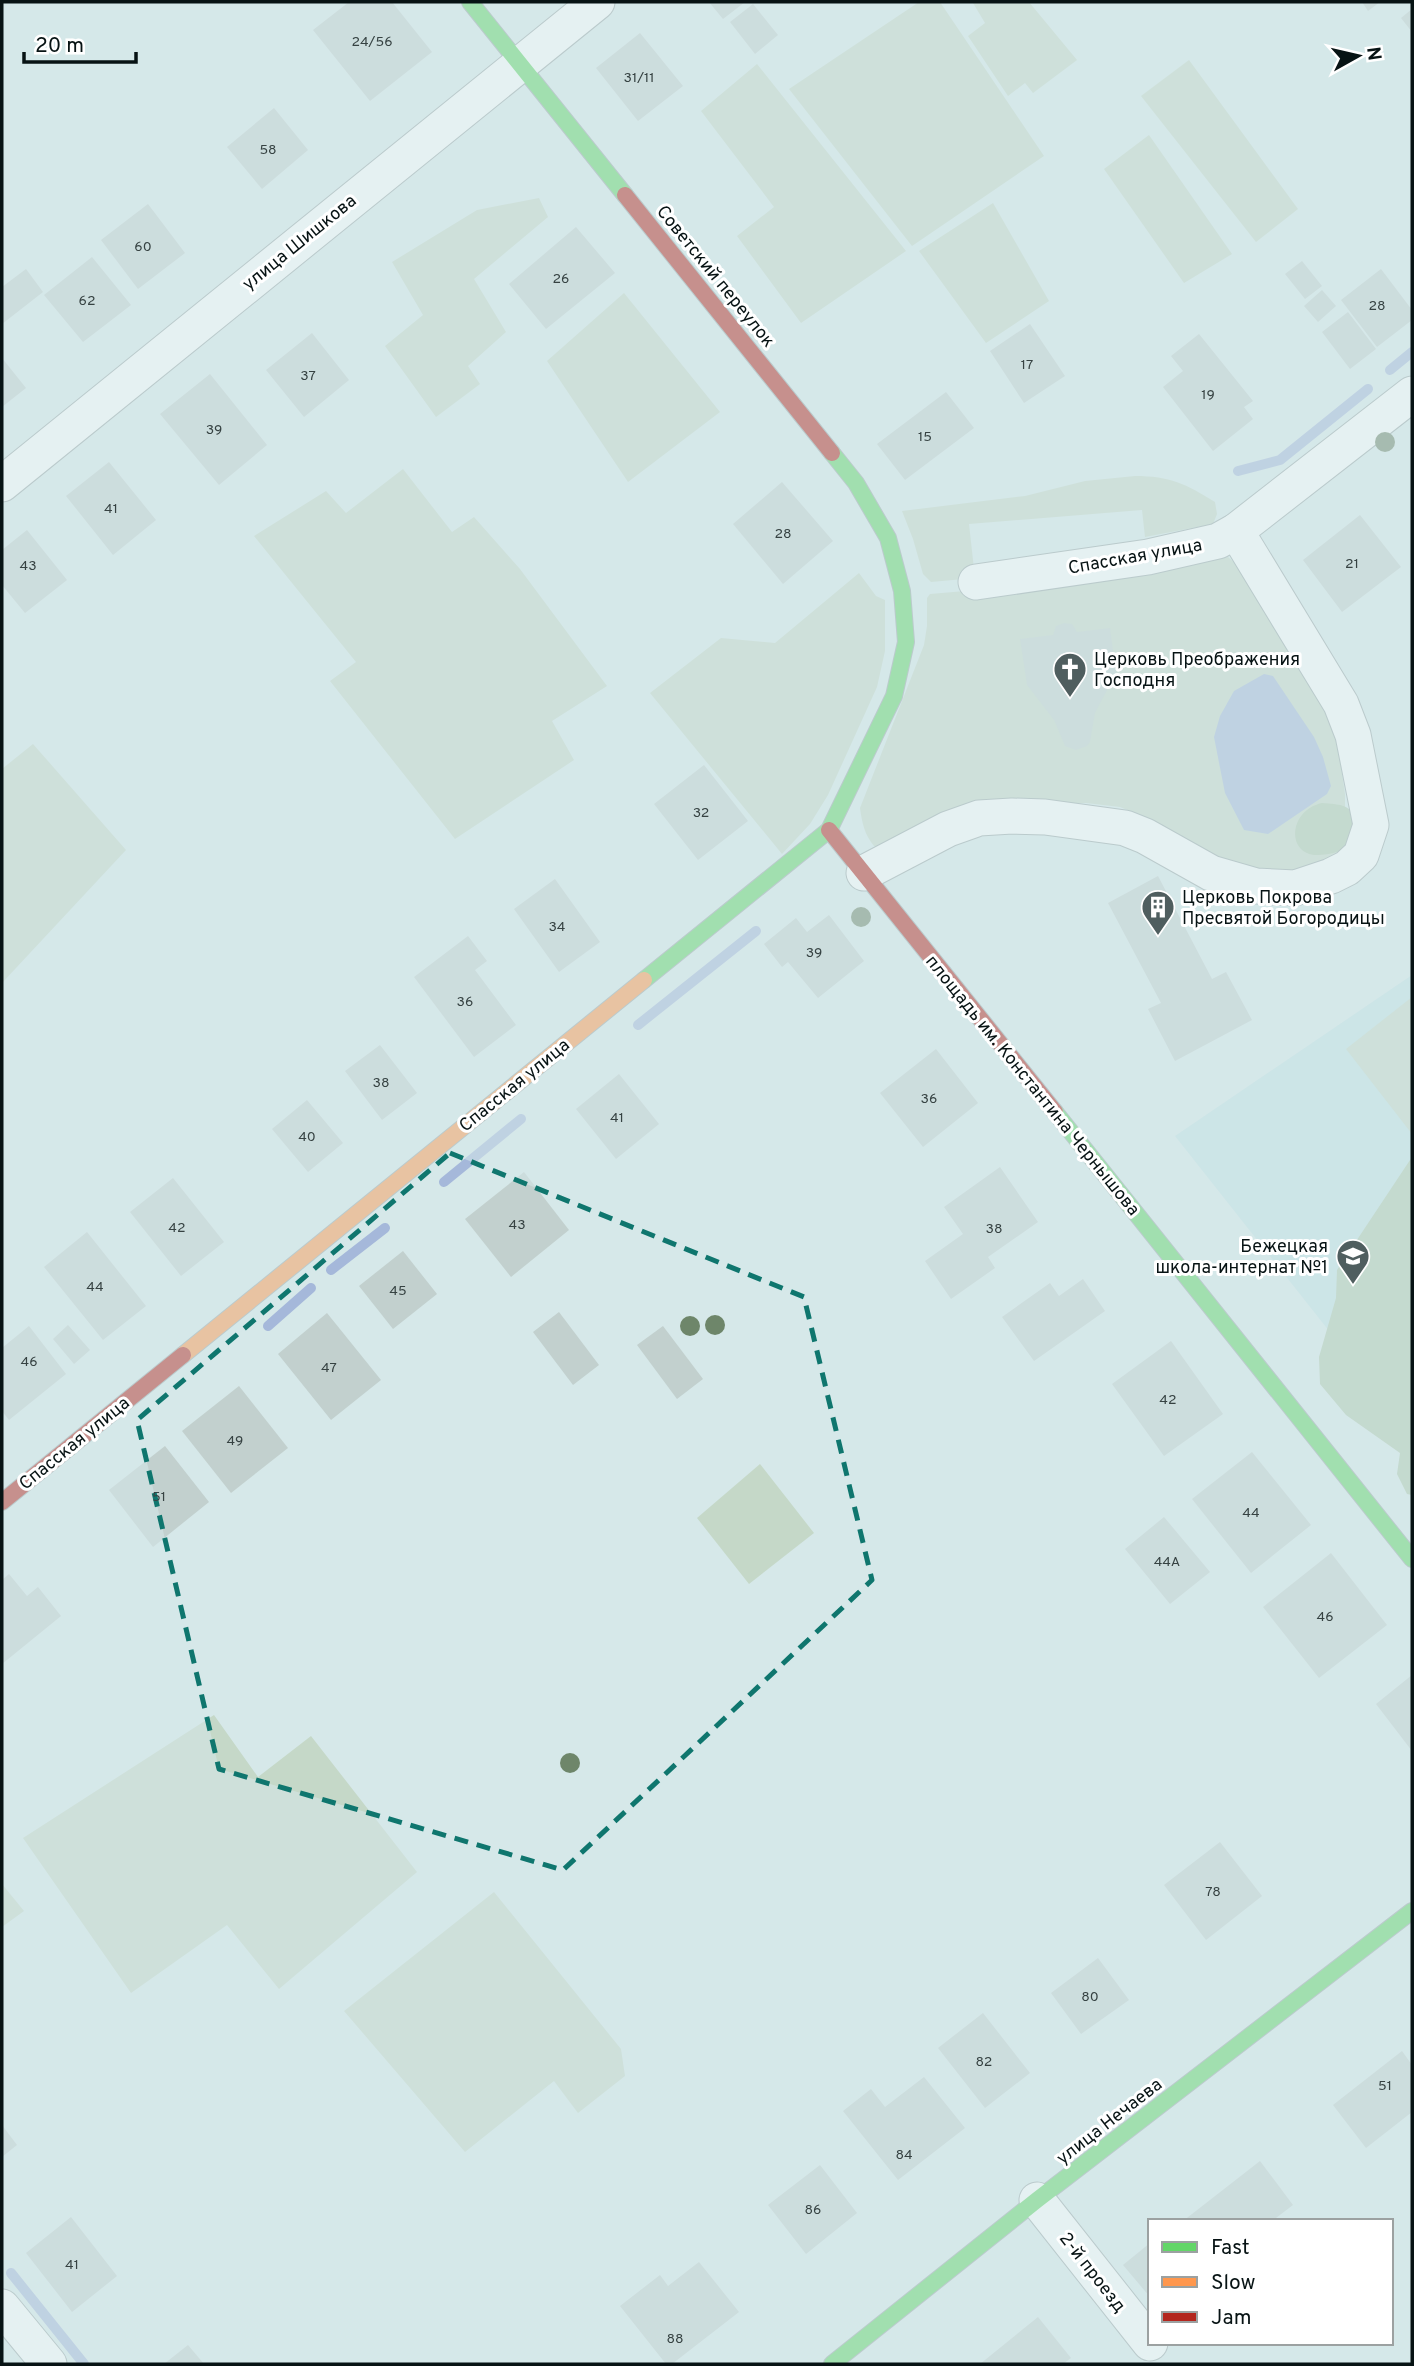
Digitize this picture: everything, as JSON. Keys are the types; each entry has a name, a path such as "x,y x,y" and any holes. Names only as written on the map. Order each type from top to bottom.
{"street":[{"name":"Советский переулок","path":"470,2 856,483 888,538 902,591"},
{"name":"улица Шишкова","path":"2,484 597,2"},
{"name":"Спасская улица","path":"976,582 1148,557 1218,541 1236,531 1412,394"},
{"path":"864,873 948,828 979,818 1012,816 1059,818 1125,828 1145,836 1211,873 1256,886 1295,888 1347,868 1361,855 1371,825 1353,735 1341,704 1236,531"},
{"name":"Спасская улица","path":"2,1502 829,830 894,696 906,642 902,591"},
{"name":"площадь им. Константина Чернышова","path":"829,830 1412,1559"},
{"name":"улица Нечаева","path":"832,2364 1037,2200 1412,1911"},
{"name":"2-й проезд","path":"1037,2200 1148,2340"},
{"path":"2,2307 49,2364"},
{"name":"2-й проезд","path":"1152,2345 1167,2364"}],"highlighted area":[{"path":"450,1153 804,1297 872,1580 563,1870 219,1769 137,1420"}],"shaded area":[{"name":"Бежецкая школа-интернат №1","path":"1412,975 1412,1436 1175,1136"}],"green space":[{"path":"919,2 940,2 1044,156 912,246 789,89"},
{"path":"974,2 1029,2 1077,60 1033,93 1025,83 1008,96 968,36 985,23"},
{"path":"1189,60 1298,209 1256,242 1141,96"},
{"path":"757,64 906,251 801,323 737,236 774,207 701,111"},
{"path":"1149,135 1232,254 1184,283 1104,169"},
{"path":"539,198 548,217 474,279 506,332 468,366 480,384 436,417 385,346 423,315 392,262 477,210"},
{"path":"993,203 1049,301 986,343 919,251"},
{"path":"624,293 720,412 628,482 547,361"},
{"path":"403,469 452,532 474,517 520,569 607,686 552,721 574,760 455,839 330,681 356,662 254,536 326,491 346,513"},
{"path":"1135,476 1177,482 1215,502 1217,514 1213,524 1145,537 1142,510 969,524 975,578 931,582 923,574 902,511 1025,496 1085,481"},
{"path":"1228,557 1236,564 1330,716 1345,794 1342,855 1317,871 1244,872 1142,816 1120,807 1086,803 1043,803 881,847 874,846 866,832 860,808 924,645 927,598 930,594 1150,575"},
{"path":"859,573 876,596 885,600 885,651 877,687 828,795 810,824 782,854 650,693 721,638 775,643"},
{"path":"33,744 126,850 2,983 2,769"},
{"path":"1322,803 1347,808 1357,820 1346,849 1318,855 1301,848 1296,841 1295,832 1302,815"},
{"path":"1412,997 1412,1134 1346,1049"},
{"path":"1412,1157 1412,1495 1407,1494 1397,1474 1400,1453 1346,1415 1320,1384 1319,1357 1336,1298 1337,1270"},
{"path":"760,1464 814,1533 749,1584 697,1518"},
{"path":"214,1715 258,1777 311,1736 417,1872 279,1989 227,1925 131,1993 23,1838"},
{"path":"2,1884 24,1911 2,1927"},
{"path":"494,1892 621,2049 625,2076 578,2113 554,2081 465,2152 344,2011"}],"water":[{"path":"1264,674 1273,676 1314,737 1331,786 1327,794 1268,834 1244,830 1225,793 1214,737 1220,716 1234,691"}],"building":[{"path":"349,2 392,2 432,52 370,101 313,30"},
{"path":"709,2 745,2 723,19"},
{"path":"1362,2 1380,2 1368,11"},
{"path":"753,4 778,35 755,54 730,22"},
{"path":"1412,9 1412,32 1401,18"},
{"path":"640,33 683,86 638,121 596,68"},
{"path":"274,108 308,150 262,189 227,147"},
{"path":"148,204 185,253 138,289 101,240"},
{"path":"576,227 615,273 546,329 509,284"},
{"path":"92,257 131,305 83,342 44,295"},
{"path":"1302,261 1322,286 1305,299 1285,274"},
{"path":"26,269 43,292 2,324 2,287"},
{"path":"1381,269 1412,310 1412,320 1377,347 1341,300"},
{"path":"1322,290 1336,306 1318,322 1304,306"},
{"path":"1348,312 1376,349 1350,369 1322,332"},
{"path":"1030,324 1065,376 1024,403 990,351"},
{"path":"312,333 349,380 304,417 266,370"},
{"path":"1199,334 1253,401 1244,407 1253,419 1213,451 1163,387 1183,371 1171,356"},
{"path":"2,358 26,388 2,407"},
{"path":"210,374 267,445 219,485 160,414"},
{"path":"946,392 974,428 905,480 877,444"},
{"path":"109,462 156,520 113,555 66,496"},
{"path":"782,482 833,541 783,584 733,524"},
{"path":"1360,515 1401,567 1342,612 1303,560"},
{"path":"27,530 67,580 25,613 2,585 2,550"},
{"name":"Церковь Преображения Господня","path":"1072,624 1077,632 1110,628 1116,673 1095,713 1090,742 1076,750 1065,746 1054,720 1027,685 1020,639 1053,635 1056,626"},
{"path":"704,765 748,821 698,860 654,804"},
{"name":"Церковь Покрова Пресвятой Богородицы","path":"1158,876 1212,979 1226,972 1252,1020 1175,1061 1148,1009 1161,1003 1108,903"},
{"path":"555,879 600,942 559,972 514,909"},
{"path":"829,915 864,961 818,998 788,962 782,967 764,944 796,918 807,932"},
{"path":"468,936 487,961 475,970 516,1025 474,1057 414,977"},
{"path":"380,1045 417,1093 382,1120 345,1071"},
{"path":"936,1049 978,1103 923,1147 880,1093"},
{"path":"619,1074 659,1124 616,1159 576,1109"},
{"path":"307,1100 343,1143 308,1172 272,1129"},
{"path":"1000,1167 1038,1222 988,1257 995,1268 951,1299 925,1261 963,1234 944,1207"},
{"path":"524,1172 569,1230 511,1277 465,1219"},
{"path":"173,1178 224,1242 181,1276 130,1212"},
{"path":"87,1232 146,1306 103,1340 44,1267"},
{"path":"403,1251 437,1294 393,1329 359,1286"},
{"path":"1083,1279 1105,1311 1034,1361 1002,1317 1050,1283 1059,1296"},
{"path":"559,1312 599,1365 573,1385 533,1332"},
{"path":"327,1313 381,1380 331,1420 278,1354"},
{"path":"68,1325 90,1350 74,1364 53,1339"},
{"path":"29,1326 66,1374 9,1420 2,1411 2,1348"},
{"path":"663,1326 703,1379 677,1399 637,1345"},
{"path":"1171,1341 1223,1414 1164,1456 1112,1384"},
{"path":"239,1386 288,1448 231,1493 182,1431"},
{"path":"165,1446 209,1502 153,1547 109,1490"},
{"path":"1252,1452 1311,1525 1251,1573 1192,1499"},
{"path":"1164,1517 1210,1572 1170,1604 1125,1549"},
{"path":"1331,1553 1387,1625 1319,1678 1263,1607"},
{"path":"9,1574 27,1596 38,1587 61,1616 2,1664 2,1580"},
{"path":"1412,1675 1412,1751 1376,1704"},
{"path":"1220,1842 1262,1896 1206,1940 1164,1885"},
{"path":"1098,1958 1129,2000 1081,2034 1051,1993"},
{"path":"983,2013 1030,2073 985,2108 938,2048"},
{"path":"1402,2051 1412,2065 1412,2112 1366,2148 1333,2105"},
{"path":"924,2077 965,2128 898,2180 843,2111 871,2089 885,2107"},
{"path":"2,2125 17,2145 2,2157"},
{"path":"1260,2161 1293,2205 1275,2219 1186,2219"},
{"path":"820,2165 857,2213 806,2254 768,2205"},
{"path":"71,2217 117,2276 72,2312 26,2253"},
{"path":"1148,2245 1148,2295 1123,2265"},
{"path":"699,2262 739,2312 672,2364 666,2364 620,2306 660,2275 668,2286"},
{"path":"1038,2317 1071,2358 1063,2364 980,2364"},
{"path":"188,2345 204,2364 164,2364"}],"waterway":[{"path":"1390,370 1412,352"},
{"path":"1238,471 1280,460 1368,389"},
{"path":"638,1025 756,931"},
{"path":"444,1182 521,1119"},
{"path":"331,1270 385,1228"},
{"path":"268,1326 311,1288"},
{"path":"11,2273 84,2364"}],"traffic: fast":[{"path":"470,2 625,195"},
{"path":"644,980 829,830 894,696 906,642 902,591 888,538 856,483 832,453"},
{"path":"1055,1112 1412,1559"},
{"path":"832,2364 1037,2200 1412,1911"}],"traffic: slow":[{"path":"183,1355 644,980"}],"traffic: jam":[{"path":"625,195 832,453"},
{"path":"829,830 1055,1112"},
{"path":"2,1502 183,1355"}],"place":[{"name":"Церковь Преображения Господня","path":"1070,699"},
{"name":"Церковь Покрова Пресвятой Богородицы","path":"1158,937"},
{"name":"Бежецкая школа-интернат №1","path":"1353,1286"}]}
